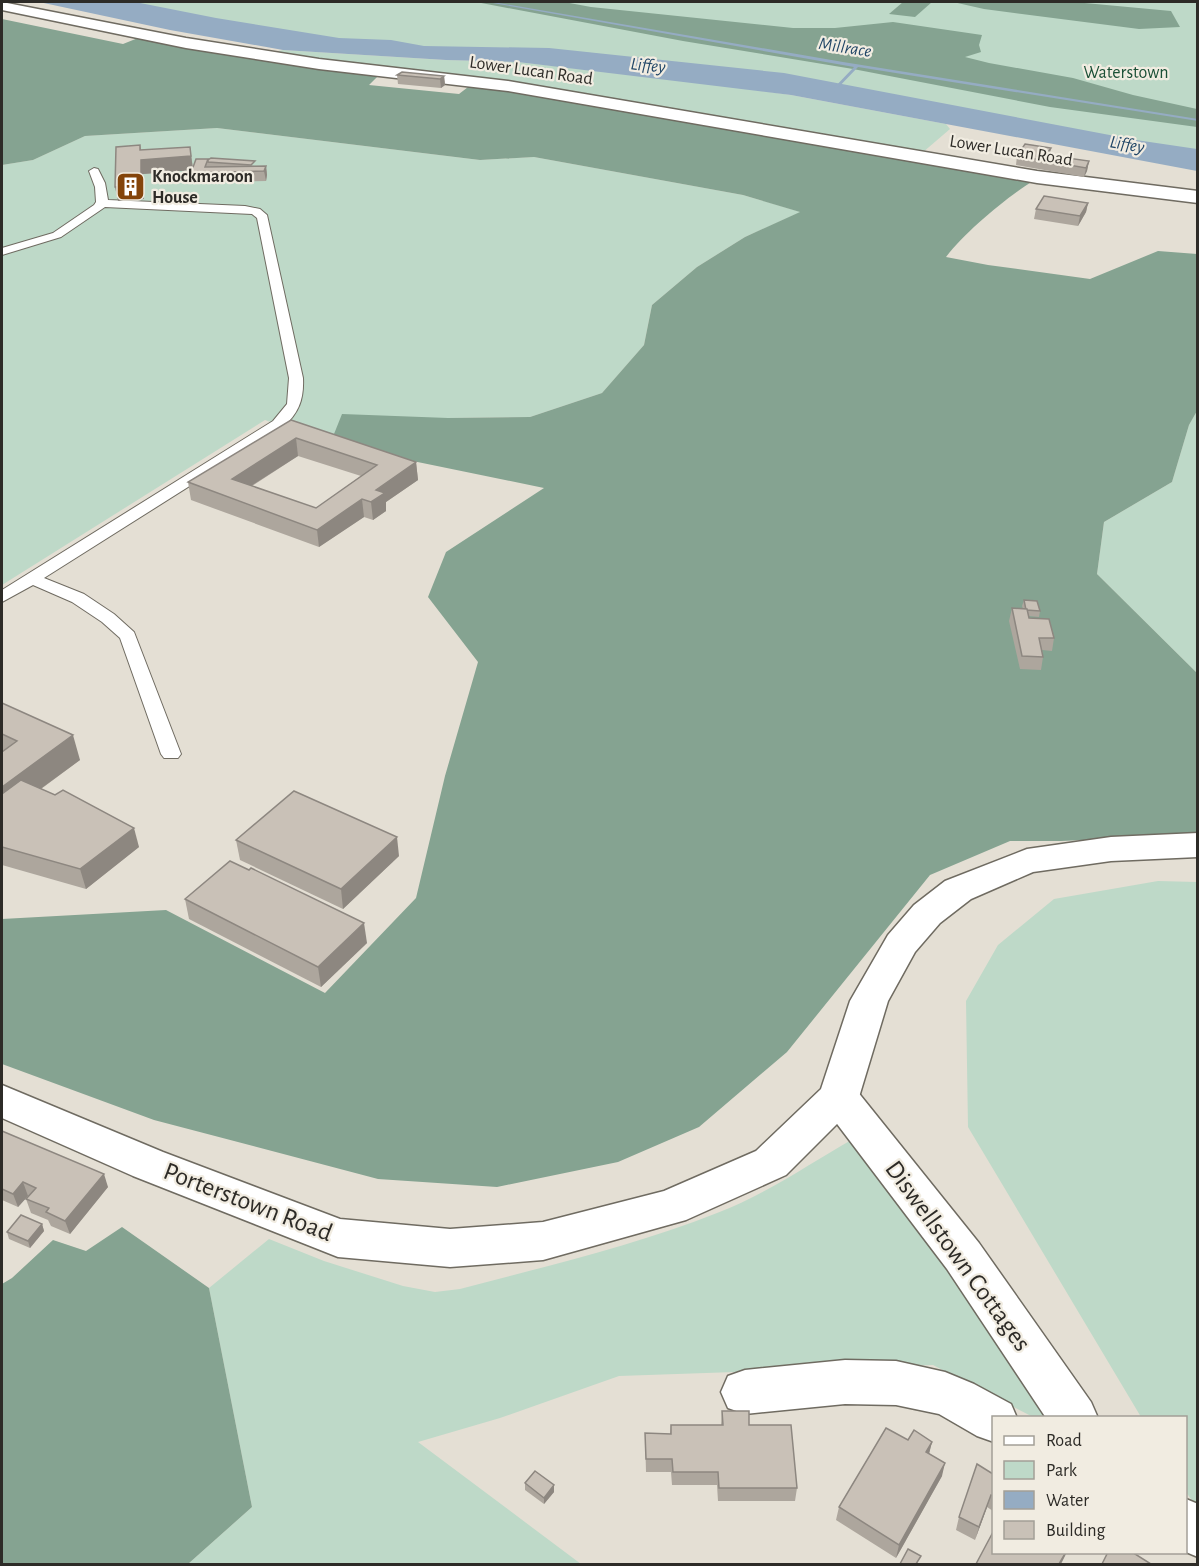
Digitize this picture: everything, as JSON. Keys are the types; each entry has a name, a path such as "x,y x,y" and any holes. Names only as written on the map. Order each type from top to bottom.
{"street":[{"name":"Lower Lucan Road","path":"2,6 197,45 319,64 508,86 1037,177 1197,197"},
{"name":"Porterstown Road","path":"2,1101 148,1164 338,1238 450,1248 543,1241 671,1208 771,1163 839,1097 869,1001 885,972 902,944 927,914 958,890 1027,861 1111,849 1197,845"},
{"name":"Diswellstown Cottages","path":"839,1097 963,1256 1073,1416"},
{"path":"745,1392 871,1381 911,1385 946,1394 992,1419"}],"lane":[{"path":"94,171 100,182 102,203"},
{"path":"2,252 57,235 102,203 256,211 263,217 298,393 294,407 278,424 2,597"},
{"path":"30,578 78,598 108,618 128,636 171,754"}],"green space":[{"name":"Waterstown","path":"95,2 1197,2 1197,157 834,92 393,50"},
{"path":"476,2 564,2 591,7 793,28 835,28 893,22 982,35 979,45 981,52 965,57 1073,78 1133,95 1197,109 1197,127 1050,107 853,69 683,41"},
{"path":"903,2 932,2 915,17 889,14"},
{"path":"953,2 1074,2 1171,11 1180,27 1139,29 984,9"},
{"path":"2,19 123,44 138,38 379,75 369,85 459,94 472,84 1033,181 986,216 946,257 1090,279 1158,251 1197,254 1197,411 1189,425 1172,482 1104,522 1097,574 1197,673 1197,835 1010,841 930,875 787,1052 699,1127 618,1162 497,1187 378,1179 154,1120 2,1064 2,919 166,910 325,993 416,898 445,776 478,662 428,597 446,552 544,488 330,444 342,414 448,418 530,417 602,393 644,345 652,305 697,267 745,237 800,212 743,195 534,157 480,160 217,128 85,136 33,160 2,165"},
{"path":"283,50 518,62 682,80 791,95 946,124 950,129 922,153 584,93 268,53"},
{"path":"217,128 480,160 534,157 743,195 801,212 745,237 697,267 652,305 644,345 602,393 530,417 448,418 330,444 265,420 2,585 2,165 33,160 85,136"},
{"path":"1197,411 1197,673 1097,574 1104,522 1172,482 1189,425"},
{"path":"1158,881 1197,882 1197,1508 1187,1493 1187,1416 1140,1416 968,1127 966,1001 998,945 1054,899"},
{"path":"853,1139 1058,1416 1031,1416 933,1365 619,1376 500,1418 418,1442 581,1564 188,1564 252,1507 209,1288 269,1239 324,1261 403,1286 435,1292 460,1289 622,1245 686,1225 735,1206"},
{"path":"122,1227 209,1288 252,1507 188,1564 2,1564 2,1284 12,1278 53,1240 86,1251"}],"water":[{"name":"Liffey","path":"39,2 135,2 339,38 391,40 424,46 549,48 784,73 1136,140 1197,149 1197,171 791,95 518,62 283,50 170,30"}],"building":[{"path":"402,72 444,76 440,79 397,75"},
{"path":"1025,144 1051,148 1046,155 1089,161 1086,168 1017,156"},
{"path":"140,145 140,150 190,147 191,156 141,160 141,185 115,187 116,147"},
{"path":"211,158 255,161 251,165 208,162"},
{"path":"196,159 208,159 205,167 266,166 264,171 191,173"},
{"path":"1044,196 1088,203 1080,216 1036,209"},
{"path":"291,420 416,462 376,490 385,493 371,502 362,499 317,530 188,482","holes":["296,438 377,465 316,508 232,479"]},
{"path":"1024,600 1037,601 1040,611 1026,610"},
{"path":"1012,608 1027,609 1029,618 1049,619 1054,638 1039,638 1043,657 1022,656"},
{"path":"2,703 73,735 2,787 2,752 17,741 2,734"},
{"path":"21,780 55,795 63,790 134,828 80,869 2,847 2,794"},
{"path":"294,791 397,837 341,889 236,840"},
{"path":"230,861 249,870 251,868 364,923 318,967 185,899"},
{"path":"2,1131 104,1174 65,1221 46,1212 49,1208 26,1199 36,1188 23,1182 13,1194 2,1189"},
{"path":"21,1215 42,1224 28,1241 7,1232"},
{"path":"722,1411 749,1411 749,1425 791,1425 797,1488 719,1488 718,1472 673,1472 672,1459 646,1459 645,1433 671,1434 671,1425 723,1425"},
{"path":"886,1428 908,1440 914,1430 932,1442 926,1452 945,1463 899,1545 839,1507"},
{"path":"977,1464 992,1473 992,1496 979,1527 959,1517"},
{"path":"535,1471 554,1485 544,1498 525,1483"},
{"path":"992,1534 992,1554 1065,1554 1059,1564 976,1564"},
{"path":"908,1549 921,1556 916,1564 900,1564"},
{"path":"1107,1554 1135,1554 1151,1564 1102,1564"}],"waterway":[{"name":"Millrace","path":"489,2 857,66"},
{"path":"834,91 857,66"},
{"name":"Millrace","path":"857,66 1198,120"}],"place":[{"name":"Knockmaroon House","path":"131,187"}]}
